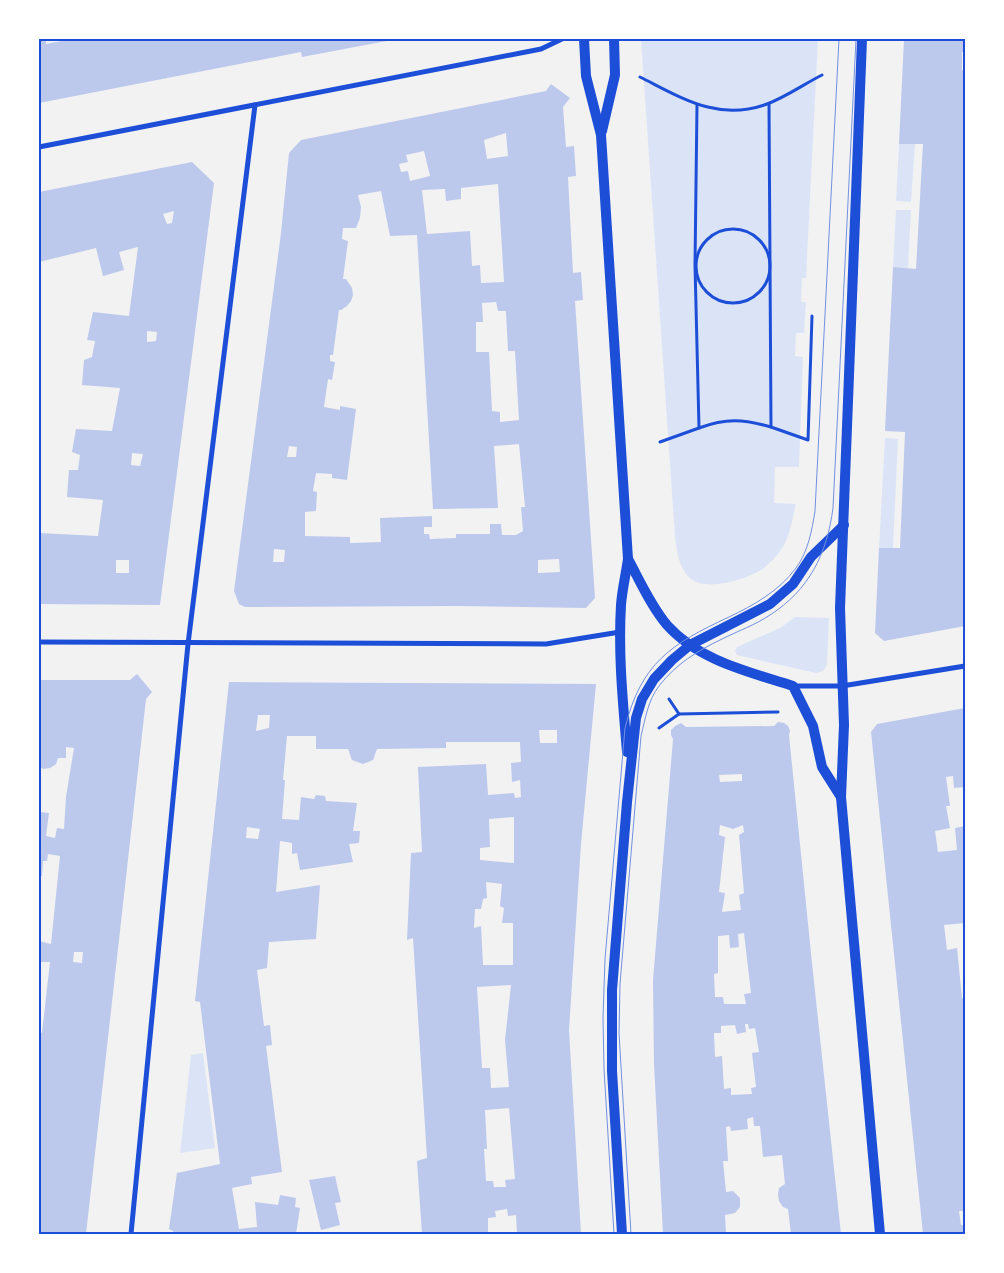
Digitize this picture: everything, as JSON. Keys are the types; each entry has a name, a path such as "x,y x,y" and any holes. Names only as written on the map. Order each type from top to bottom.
{"main road":[{"path":"584,39 586,76 601,135 628,559 620,632 629,779"},
{"path":"601,135 615,75 614,39"},
{"path":"862,39 840,608 844,725 841,796 880,1234"},
{"path":"622,1234 612,1071 612,990 629,779 636,718 642,699 659,671 690,645 770,604 793,584 811,558 844,525"},
{"path":"628,559 652,602 668,625 690,645 720,662 793,686 813,726 822,767 841,796"}],"street":[{"path":"39,147 541,49 562,39"},
{"path":"131,1234 188,644 255,105"},
{"path":"39,642 546,644 620,632"},
{"path":"793,686 842,686 965,666"}],"path":[{"path":"636,75 697,105 734,111 752,109 769,104 822,75"},
{"path":"769,104 771,427"},
{"path":"697,105 695,265 699,428"},
{"path":"732,229 742,230 759,240 765,247 770,266 765,286 742,303 732,304 714,298 706,292 700,284 695,265 700,248 706,240 722,230 732,229"},
{"path":"660,442 718,421 753,422 808,440 812,316"},
{"path":"667,696 679,714"},
{"path":"656,734 658,729 679,714 782,712"}],"shaded area":[{"path":"641,39 818,39 806,278 802,278 801,302 806,302 804,333 796,333 795,356 803,357 799,467 775,467 774,503 796,504 786,541 773,560 764,568 748,576 717,584 698,583 687,575 681,565 675,537"},
{"path":"899,144 915,144 911,202 896,201"},
{"path":"896,210 911,210 908,268 893,267"},
{"path":"885,438 898,439 893,548 879,548"},
{"path":"795,617 829,618 827,665 823,671 816,673 737,655 735,651 737,647 780,628"},
{"path":"203,1053 215,1148 180,1153 191,1055"}],"building":[{"path":"39,39 46,39 46,44 72,39 392,40 302,57 301,52 39,103"},
{"path":"904,39 965,39 965,52 962,52 962,70 965,70 965,626 884,641 875,633 879,548 900,548 905,432 885,431 893,267 916,269 923,144 899,144"},
{"path":"551,84 570,98 563,107 566,147 574,146 576,176 568,177 573,273 581,272 583,300 575,301 595,598 586,608 458,606 245,607 239,604 234,591 281,233 289,153 301,140 546,91","holes":["506,133 508,156 487,159 484,140","424,151 430,176 410,181 408,171 401,172 399,164 408,162 406,155","498,184 504,282 481,283 480,265 472,266 470,231 427,234 422,190 445,189 446,201 461,199 461,188","381,191 390,236 417,235 433,509 498,508 494,446 519,444 525,507 521,507 523,531 516,535 502,535 501,524 490,524 490,534 456,534 456,538 430,539 429,534 424,534 424,527 432,527 432,516 380,518 381,542 350,543 350,537 305,536 305,512 316,511 317,492 313,491 316,473 332,474 332,478 347,480 356,409 340,406 340,410 324,407 328,379 332,380 335,362 330,361 330,355 333,355 339,310 347,306 353,295 352,288 346,279 343,279 348,241 342,239 343,228 356,228 360,218 361,207 358,195","496,302 498,311 506,311 508,351 515,351 519,420 500,422 500,412 492,411 489,352 476,352 476,322 483,322 482,303","289,446 297,447 296,457 287,457","274,549 285,550 284,562 273,562","559,559 560,572 538,573 538,560"]},
{"path":"192,162 214,183 160,605 39,604 39,533 98,536 103,500 67,497 69,470 78,470 80,455 72,452 76,429 112,431 120,388 82,385 84,360 92,357 95,341 87,340 93,312 129,316 138,247 119,252 124,270 103,276 96,248 39,262 39,192","holes":["174,211 172,223 167,224 163,214","147,331 157,332 156,341 147,342","132,453 143,454 140,466 131,465","116,560 129,560 129,573 116,573"]},
{"path":"137,674 152,692 146,699 86,1234 39,1234 39,1032 42,1033 50,962 39,962 39,941 51,944 60,856 48,854 47,861 43,861 42,876 39,876 39,812 49,813 46,836 55,838 57,828 64,829 66,797 74,748 66,747 66,758 58,758 56,764 50,768 43,769 39,766 39,680 130,680","holes":["74,952 83,952 82,963 73,962"]},
{"path":"229,682 596,684 581,844 569,1030 581,1234 517,1234 516,1215 508,1216 507,1209 495,1211 496,1217 488,1218 488,1234 422,1234 417,1161 427,1158 413,938 407,940 411,853 422,852 418,767 486,764 488,795 514,793 515,798 521,797 520,780 512,782 511,763 521,762 520,742 446,742 446,748 377,749 373,760 363,764 352,760 348,749 316,749 316,736 287,736 282,819 299,820 301,797 314,799 316,795 325,796 326,801 357,803 353,831 360,831 359,843 349,844 353,862 300,870 297,853 292,854 292,843 280,841 276,892 320,885 316,939 269,942 267,968 257,970 264,1026 270,1025 272,1045 266,1046 282,1172 251,1177 252,1184 232,1188 239,1229 257,1227 255,1202 278,1205 280,1195 296,1198 295,1207 300,1208 296,1234 173,1234 173,1231 169,1229 177,1173 220,1164 200,1002 195,1001","holes":["258,715 270,715 269,728 256,731","539,730 557,730 557,743 540,743","514,817 514,863 480,860 480,848 490,847 489,819","247,827 260,829 258,839 246,838","486,882 502,884 500,906 504,908 502,923 513,923 513,965 483,965 481,926 474,928 475,909 481,909 483,899 487,898","511,985 505,1040 509,1087 491,1088 490,1068 482,1068 477,987","509,1108 515,1179 505,1180 506,1187 494,1187 493,1181 486,1181 484,1149 487,1149 485,1110"]},
{"path":"965,708 965,787 954,788 953,776 946,777 950,806 946,806 950,828 935,831 938,852 957,850 955,828 965,826 965,923 944,925 947,950 957,948 962,998 965,998 965,1211 959,1211 961,1225 965,1225 965,1234 923,1234 871,732 877,724"},
{"path":"778,722 784,723 790,731 812,963 841,1234 791,1234 788,1209 783,1207 779,1201 778,1194 779,1188 785,1184 782,1155 763,1157 760,1126 754,1126 753,1117 747,1119 748,1129 731,1131 730,1126 726,1127 728,1161 723,1161 726,1192 733,1191 740,1198 740,1207 735,1213 725,1215 726,1234 663,1234 654,1064 653,980 673,739 671,730 681,723 686,727 774,726","holes":["742,774 742,781 720,782 719,775","720,825 733,829 743,825 744,832 739,835 744,893 739,895 741,910 722,912 725,893 719,892 725,837 719,835","744,933 751,993 744,994 746,1004 724,1004 723,997 715,997 714,974 718,973 718,936 729,935 730,948 739,947 738,934","745,1024 748,1024 749,1029 755,1028 759,1052 752,1053 756,1087 751,1088 752,1094 731,1095 731,1088 724,1089 722,1056 715,1057 714,1033 721,1033 721,1026 735,1025 737,1034 746,1032"]},
{"path":"335,1176 341,1202 335,1203 340,1225 321,1230 309,1180"}],"tram line":[{"path":"614,1234 604,1069 603,1018 605,959 625,728 640,687 661,658 691,637 766,597 782,584 796,568 804,555 809,541 815,511 839,39"},
{"path":"631,1234 619,1033 620,984 641,736 652,697 666,678 696,653 758,622 784,605 814,569 826,541 833,508 856,39"}]}
